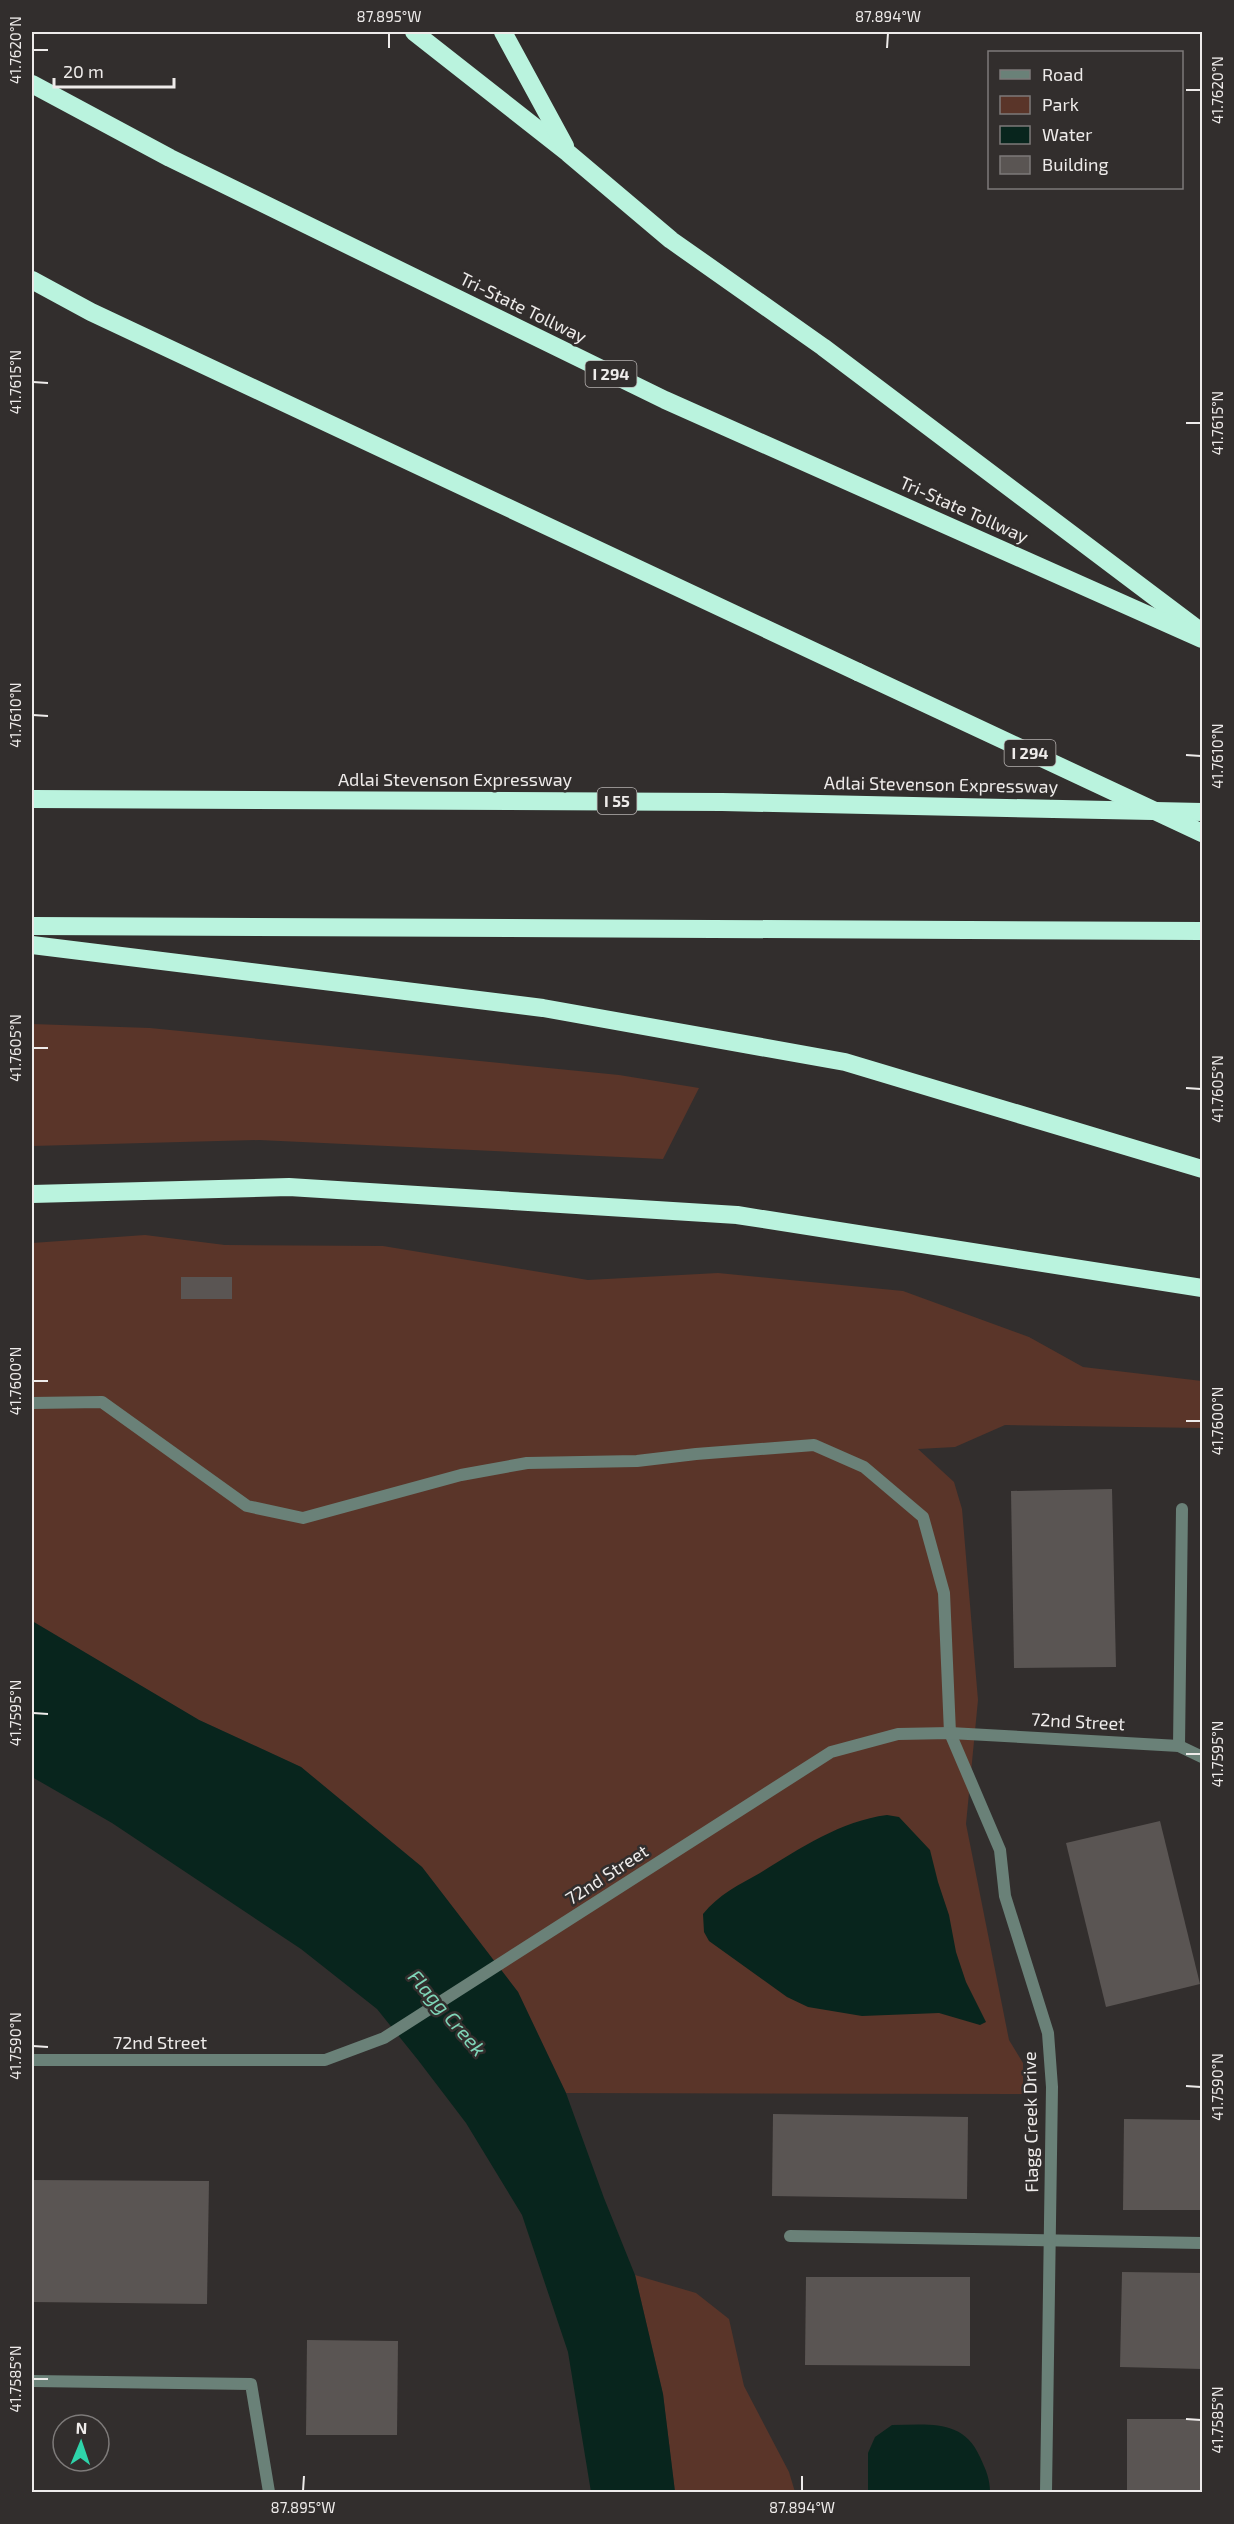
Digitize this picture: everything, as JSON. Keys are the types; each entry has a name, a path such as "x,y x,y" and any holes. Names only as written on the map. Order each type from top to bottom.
{"highway":[{"path":"414,32 568,153 671,240 832,354 1203,633"},
{"path":"503,32 568,153"},
{"name":"Tri-State Tollway","path":"32,84 170,158 665,400 1203,639"},
{"name":"I 294","path":"32,280 91,312 1203,833"},
{"name":"Adlai Stevenson Expressway","path":"32,799 722,802 1203,812"},
{"path":"32,926 1203,930"},
{"path":"32,945 543,1008 845,1062 1203,1169"},
{"path":"32,1194 289,1187 737,1215 1203,1288"}],"street":[{"path":"32,1403 102,1402 247,1506 303,1518 460,1475 527,1463 637,1461 814,1445 864,1467 923,1517 944,1593 950,1733"},
{"path":"1179,1746 1182,1509"},
{"name":"72nd Street","path":"32,2060 326,2060 384,2038 831,1752 898,1734 950,1733 1179,1746 1203,1757"},
{"name":"Flagg Creek Drive","path":"950,1733 1000,1850 1005,1896 1048,2033 1052,2087 1046,2493"},
{"path":"790,2236 1203,2243"},
{"path":"32,2381 251,2384 269,2493"}],"green space":[{"path":"32,1024 150,1028 619,1075 699,1088 663,1159 259,1140 32,1146"},
{"path":"145,1235 225,1245 383,1246 588,1280 718,1273 903,1291 1029,1337 1083,1367 1202,1381 1202,1428 1005,1425 955,1447 918,1449 954,1482 962,1509 978,1700 966,1824 1009,2040 1023,2063 1023,2094 566,2093 518,1992 422,1867 301,1767 199,1720 32,1621 32,1243"},
{"path":"635,2275 696,2293 729,2319 744,2386 789,2472 795,2492 675,2492 663,2394"}],"water":[{"name":"Flagg Creek","path":"32,1621 199,1720 301,1767 422,1867 518,1992 566,2093 635,2275 663,2394 675,2492 591,2492 568,2352 522,2215 466,2123 377,2009 301,1949 112,1823 32,1777"},
{"path":"887,1815 899,1817 930,1850 949,1915 956,1952 966,1982 986,2022 980,2025 939,2013 862,2016 808,2007 787,1997 709,1941 704,1932 703,1914 730,1890 820,1837 853,1823"},
{"path":"892,2425 943,2426 964,2436 973,2444 980,2457 987,2474 990,2492 868,2492 868,2453 875,2437"}],"building":[{"path":"181,1277 232,1277 232,1299 181,1299"},
{"path":"1112,1489 1116,1667 1014,1668 1011,1491"},
{"path":"1160,1821 1200,1984 1106,2007 1066,1843"},
{"path":"773,2114 968,2117 967,2199 772,2196"},
{"path":"1124,2119 1202,2120 1202,2210 1123,2210"},
{"path":"32,2180 209,2181 207,2304 32,2302"},
{"path":"1122,2272 1202,2273 1202,2369 1120,2367"},
{"path":"806,2277 970,2277 970,2366 805,2365"},
{"path":"307,2340 398,2341 397,2435 306,2435"},
{"path":"1127,2419 1202,2419 1202,2492 1127,2492"}]}
